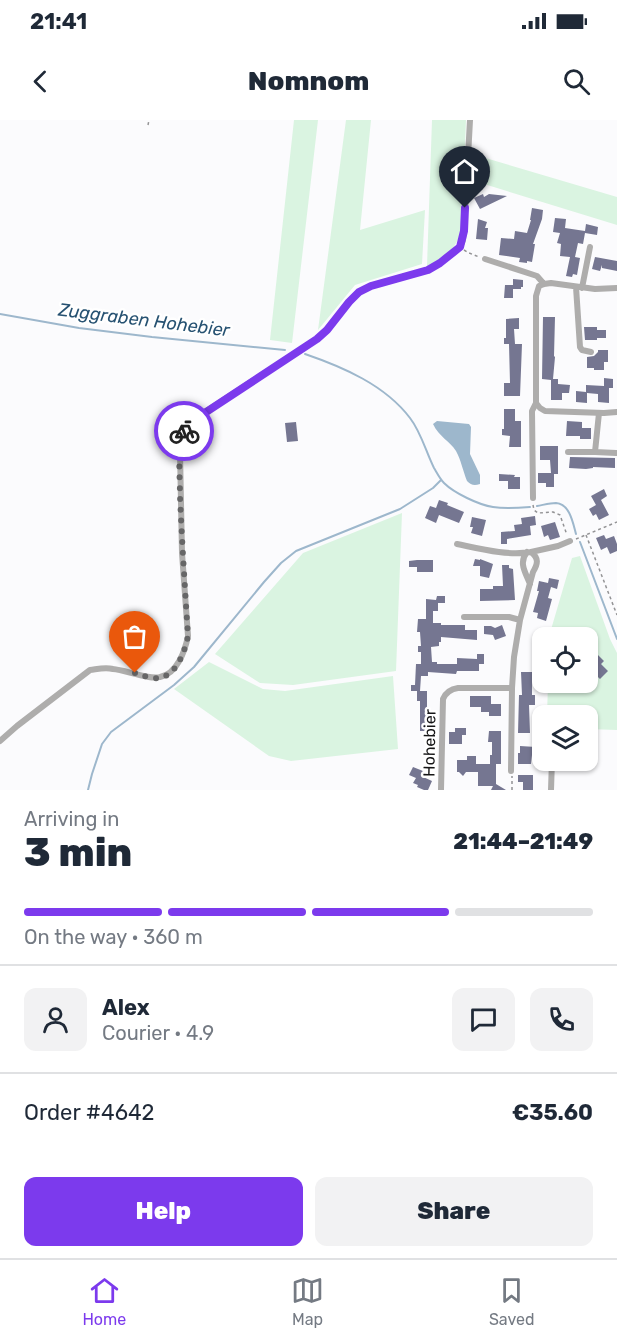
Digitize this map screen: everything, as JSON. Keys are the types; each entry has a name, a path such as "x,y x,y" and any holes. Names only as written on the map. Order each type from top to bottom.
{"street":[{"path":"0,741 90,670 113,668 158,678 173,670 180,659 188,636 180,483 182,438 186,426 317,339 359,292 371,286 428,270 460,247 464,231 470,120"},
{"path":"590,247 579,287 579,347 591,352"},
{"path":"485,259 537,276 544,284"},
{"path":"533,498 532,411 536,403 536,296 538,286 544,284 595,290 617,288"},
{"path":"536,403 545,411 617,412"},
{"path":"595,452 598,413"},
{"path":"568,452 616,453"},
{"path":"457,544 514,553 558,546 570,541"},
{"path":"511,771 514,657 520,620 537,562 536,555 529,552"},
{"path":"529,552 524,555 523,566 530,584"},
{"path":"464,617 509,617 520,620"},
{"name":"Hohebier","path":"441,790 443,708 448,691 458,687 512,688"},
{"path":"551,790 552,771"}],"path":[{"path":"148,120 148,125"},
{"path":"460,247 485,259"},
{"path":"533,498 533,508 536,512 553,512 560,515 570,541 617,522"},
{"path":"586,535 617,615"},
{"path":"511,771 512,790"}],"green space":[{"path":"294,120 318,120 292,343 270,340"},
{"path":"346,120 371,120 360,230 425,210 422,264 355,285 318,330"},
{"path":"432,120 466,120 460,232 455,245 447,255 427,266"},
{"path":"472,154 617,197 617,225 471,180"},
{"path":"402,513 396,671 293,685 260,683 215,654 303,553"},
{"path":"580,556 617,653 617,730 598,729 598,705 547,705 548,693 598,693 598,627 552,627 572,558"},
{"path":"209,662 263,689 285,691 393,676 398,749 291,761 269,756 174,689"}],"water":[{"path":"437,421 469,424 471,427 470,454 480,475 480,484 473,485 467,481 456,451 433,424"}],"building":[{"path":"483,194 484,197 489,194 507,196 480,209 474,198"},
{"path":"532,208 543,210 533,244 535,244 532,262 519,262 520,258 499,255 501,238 514,239 515,231 527,233"},
{"path":"555,218 566,219 565,228 585,231 586,224 598,227 597,235 585,233 583,244 578,243 575,257 580,258 577,275 573,274 572,277 566,276 570,257 560,256 561,244 557,243 560,233 553,232"},
{"path":"478,219 487,222 485,228 488,228 487,240 476,239"},
{"path":"595,257 617,261 617,271 602,268 602,265 600,271 592,269"},
{"path":"513,279 523,280 523,287 513,289 513,298 504,298 505,285 513,285"},
{"path":"543,317 555,317 553,379 558,379 558,384 570,385 569,393 562,393 562,400 551,400 551,380 542,379"},
{"path":"519,318 519,329 514,329 515,344 522,344 520,396 504,396 504,383 510,383 509,344 504,344 506,319"},
{"path":"584,327 606,330 606,338 585,340"},
{"path":"598,350 608,350 608,362 604,362 604,370 587,368 587,357 594,356"},
{"path":"604,378 613,379 613,388 609,388 609,403 598,402 598,394 587,393 587,403 576,402 576,391 586,392 586,385 604,386"},
{"path":"504,409 515,409 515,421 521,421 521,447 509,447 510,436 502,435"},
{"path":"567,421 582,422 582,428 591,428 591,439 566,436"},
{"path":"296,422 298,441 287,442 285,423"},
{"path":"540,446 558,446 558,474 554,474 554,487 546,487 546,483 538,483 538,473 551,473 550,460 540,460"},
{"path":"570,457 615,458 615,468 569,468"},
{"path":"499,474 520,477 520,489 508,489 508,481 499,481"},
{"path":"604,489 607,496 601,500 609,515 599,520 596,514 593,516 589,509 596,505 591,496"},
{"path":"439,500 464,512 459,523 439,515 436,523 425,518 430,506 436,508"},
{"path":"535,516 536,525 530,526 531,535 507,539 507,544 501,544 501,532 515,531 514,525 522,524 521,518"},
{"path":"472,517 486,520 482,536 471,533"},
{"path":"555,522 560,537 550,540 548,535 544,537 541,526"},
{"path":"604,535 606,539 614,536 617,551 610,554 607,547 601,550 596,538"},
{"path":"475,559 493,564 489,578 480,576 480,566 473,566"},
{"path":"433,560 433,572 417,572 417,567 409,567 409,561"},
{"path":"502,565 509,565 509,568 513,569 515,600 480,601 480,589 503,586"},
{"path":"549,578 559,580 557,589 551,587 548,598 552,599 546,621 537,618 538,613 533,612 539,591 537,591 539,581 548,583"},
{"path":"437,596 445,596 445,603 438,603 438,611 433,611 433,623 465,625 465,630 477,630 477,640 441,637 439,646 431,647 432,662 457,664 457,658 477,659 477,654 484,654 484,664 479,664 479,671 457,671 456,674 428,672 428,676 421,676 420,691 427,691 427,711 430,711 430,717 432,717 431,731 420,731 420,701 417,701 417,691 411,691 411,685 415,685 416,664 421,664 421,652 418,652 418,646 421,646 420,632 417,632 418,619 426,619 426,599 436,600"},
{"path":"502,625 506,636 495,640 493,635 484,634 484,626 495,628"},
{"path":"598,655 604,661 601,664 608,671 600,679 598,677"},
{"path":"521,672 532,672 532,695 535,695 535,705 529,705 530,733 518,733 519,695 522,695"},
{"path":"470,696 491,696 491,704 501,704 501,716 489,716 489,712 481,712 481,707 470,707"},
{"path":"455,728 466,728 466,735 462,735 462,744 449,744 449,732 455,732"},
{"path":"489,731 501,731 501,764 496,764 496,784 506,790 491,790 493,786 478,786 478,772 466,772 463,776 457,772 457,760 467,760 467,756 476,756 476,764 490,764 492,742 488,742"},
{"path":"520,746 532,747 531,764 518,764 518,753 520,753"},
{"path":"413,767 423,771 421,776 432,781 428,790 417,787 418,785 413,783 416,778 409,775"},
{"path":"518,775 533,775 533,790 523,790 523,782 518,782"}],"waterway":[{"name":"Zuggraben Hohebier","path":"0,314 79,328 285,350"},
{"name":"Zuggraben Hohebier","path":"305,354 362,378 400,406 417,429 439,476 454,491 487,506 530,507"},
{"path":"88,790 102,744 111,732 174,685 194,667 281,563 296,551 400,509 433,488 441,480"},
{"path":"537,506 561,504 568,510 576,534"},
{"path":"580,542 617,639"}],"way so far":[{"path":"135,673 158,678 168,674 180,659 188,636 180,483 180,452 184,431"}],"route":[{"path":"184,431 191,422 317,339 359,292 371,286 428,270 451,255 460,247 463,240 465,208"}]}
